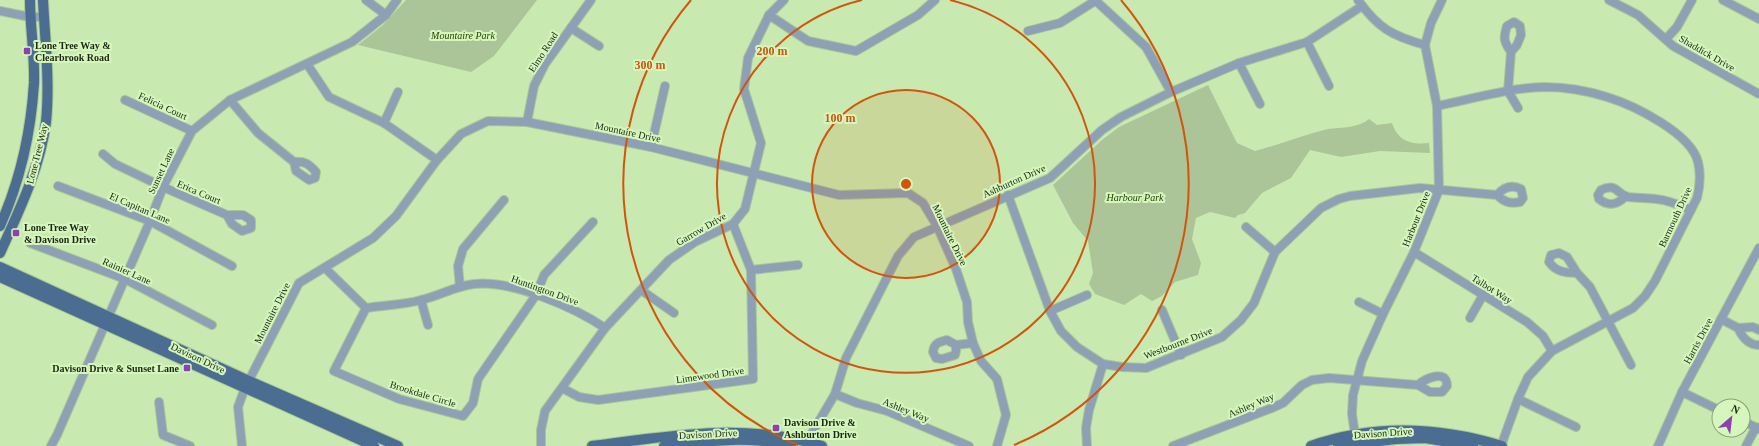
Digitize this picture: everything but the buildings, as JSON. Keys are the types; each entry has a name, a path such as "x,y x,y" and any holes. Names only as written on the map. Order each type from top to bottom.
{"main road":[{"name":"Lone Tree Way","path":"0,226 10,204 25,151 34,82 30,0"},
{"name":"Lone Tree Way","path":"0,253 26,196 38,158 46,122 48,84 43,0"},
{"name":"Davison Drive","path":"0,266 107,321"},
{"name":"Davison Drive","path":"0,277 107,321 247,385 374,446"},
{"name":"Davison Drive","path":"247,385 398,446"},
{"name":"Davison Drive","path":"1338,446 1355,439 1400,430 1428,431 1468,437 1502,446"},
{"name":"Davison Drive","path":"664,446 699,440 728,432 758,433 782,436 822,446"},
{"name":"Davison Drive","path":"1311,446 1334,438 1425,438 1473,446"},
{"name":"Davison Drive","path":"592,446 699,440 750,440 791,446"}],"street":[{"path":"366,0 386,14"},
{"name":"Sunset Lane","path":"50,446 55,440 107,321 163,187 192,131 230,100 352,42 386,14 397,0"},
{"name":"Elmo Road","path":"526,122 537,81 545,64 591,0"},
{"name":"Garrow Drive","path":"541,446 540,430 545,411 605,328 669,260 695,242 733,224 744,209 754,175 761,143 744,89 748,58 769,15 784,0"},
{"path":"769,15 808,41 856,51 918,15 935,0"},
{"path":"1028,31 1060,23 1095,0 1146,47 1171,92"},
{"name":"Harbour Drive","path":"1355,439 1352,414 1356,380 1367,348 1414,252 1439,190 1436,106 1424,45 1431,23 1442,0"},
{"name":"Shaddick Drive","path":"1609,0 1638,15 1673,46 1759,94"},
{"path":"1666,39 1677,27 1692,0"},
{"path":"1723,0 1759,19"},
{"path":"1360,3 1375,22 1398,38 1424,45"},
{"name":"Ashburton Drive","path":"810,444 812,433 835,394 846,358 898,256 914,237 1050,178 1102,130 1121,117 1171,92 1239,63 1307,42 1360,3"},
{"path":"0,11 30,17 44,17"},
{"path":"571,28 598,46"},
{"path":"1307,42 1328,86"},
{"path":"1511,52 1508,91 1518,108"},
{"path":"1239,63 1260,104"},
{"path":"307,64 329,97 384,123 437,160"},
{"path":"651,147 665,86"},
{"name":"Barmouth Drive","path":"1436,106 1508,91 1545,87 1578,91 1607,97 1635,109 1663,124 1686,140 1698,161 1700,184 1691,210 1655,281 1645,296 1633,308 1608,323 1552,351 1528,377 1518,399 1502,446"},
{"path":"384,123 398,92"},
{"name":"Felicia Court","path":"125,100 192,131"},
{"path":"230,100 258,133 294,162"},
{"name":"Mountaire Drive","path":"242,446 238,407 247,385 299,283 373,238 392,220 437,160 461,134 488,121 526,122 651,147 754,175 839,195 908,193 923,203 937,226 956,268 967,302 968,322 972,343 981,361 997,379 1006,414 998,446"},
{"name":"Erica Court","path":"103,154 115,164 227,215"},
{"name":"El Capitan Lane","path":"58,186 150,221 232,266"},
{"name":"Westbourne Drive","path":"1008,195 1050,311 1061,331 1077,347 1103,364 1122,367 1146,368 1222,337 1241,320 1254,303 1275,252 1321,208 1339,199 1420,188 1497,195"},
{"path":"1626,196 1658,199 1682,205 1691,210"},
{"path":"460,287 458,266 463,249 504,200"},
{"path":"536,295 544,275 593,222"},
{"name":"Limewood Drive","path":"562,388 579,397 598,400 753,379 751,270 733,224"},
{"path":"1246,227 1275,252"},
{"name":"Rainier Lane","path":"30,243 125,279 212,325"},
{"name":"Harris Drive","path":"1658,446 1682,392 1759,248"},
{"name":"Talbot Way","path":"1414,252 1527,322 1543,336 1552,351"},
{"path":"751,270 798,265"},
{"path":"325,268 366,308"},
{"path":"1577,273 1590,287 1631,365"},
{"name":"Huntington Drive","path":"366,308 421,300 460,287 475,284 510,286 586,315 605,328"},
{"path":"641,290 674,313"},
{"path":"1050,311 1087,294"},
{"name":"Brookdale Circle","path":"366,308 334,371 399,399 463,416 474,403 478,380 536,295"},
{"path":"1470,318 1483,295"},
{"path":"421,300 428,325"},
{"path":"1359,302 1383,314"},
{"path":"1162,310 1181,355"},
{"path":"1721,319 1738,328 1753,327 1759,330"},
{"path":"1738,328 1744,339 1755,345 1759,345"},
{"path":"956,345 972,343"},
{"path":"1087,446 1086,428 1088,410 1103,364"},
{"name":"Ashley Way","path":"1173,446 1272,408 1283,402 1302,385 1312,380 1329,378 1418,385"},
{"path":"1682,392 1711,406"},
{"name":"Ashley Way","path":"835,394 857,403 887,411 969,446"},
{"path":"1518,399 1576,427"},
{"path":"159,402 163,435 190,446"},
{"path":"1746,446 1758,428"}],"green space":[{"name":"Mountaire Park","path":"406,0 537,0 494,56 471,72 358,45 383,25"},
{"name":"Harbour Park","path":"1208,85 1237,143 1255,151 1324,130 1358,125 1369,119 1377,125 1392,123 1402,138 1411,142 1429,143 1430,153 1380,151 1341,157 1310,150 1291,178 1262,193 1245,213 1238,215 1235,218 1210,212 1196,218 1192,239 1201,263 1198,275 1175,282 1162,296 1152,301 1141,294 1124,305 1095,294 1089,284 1093,273 1088,241 1073,223 1053,185 1102,140 1119,127"}],"place":[{"name":"Lone Tree Way & Clearbrook Road","path":"27,51"},
{"name":"Lone Tree Way & Davison Drive","path":"16,233"},
{"name":"Davison Drive & Sunset Lane","path":"187,368"},
{"name":"Davison Drive & Ashburton Drive","path":"776,428"}]}
